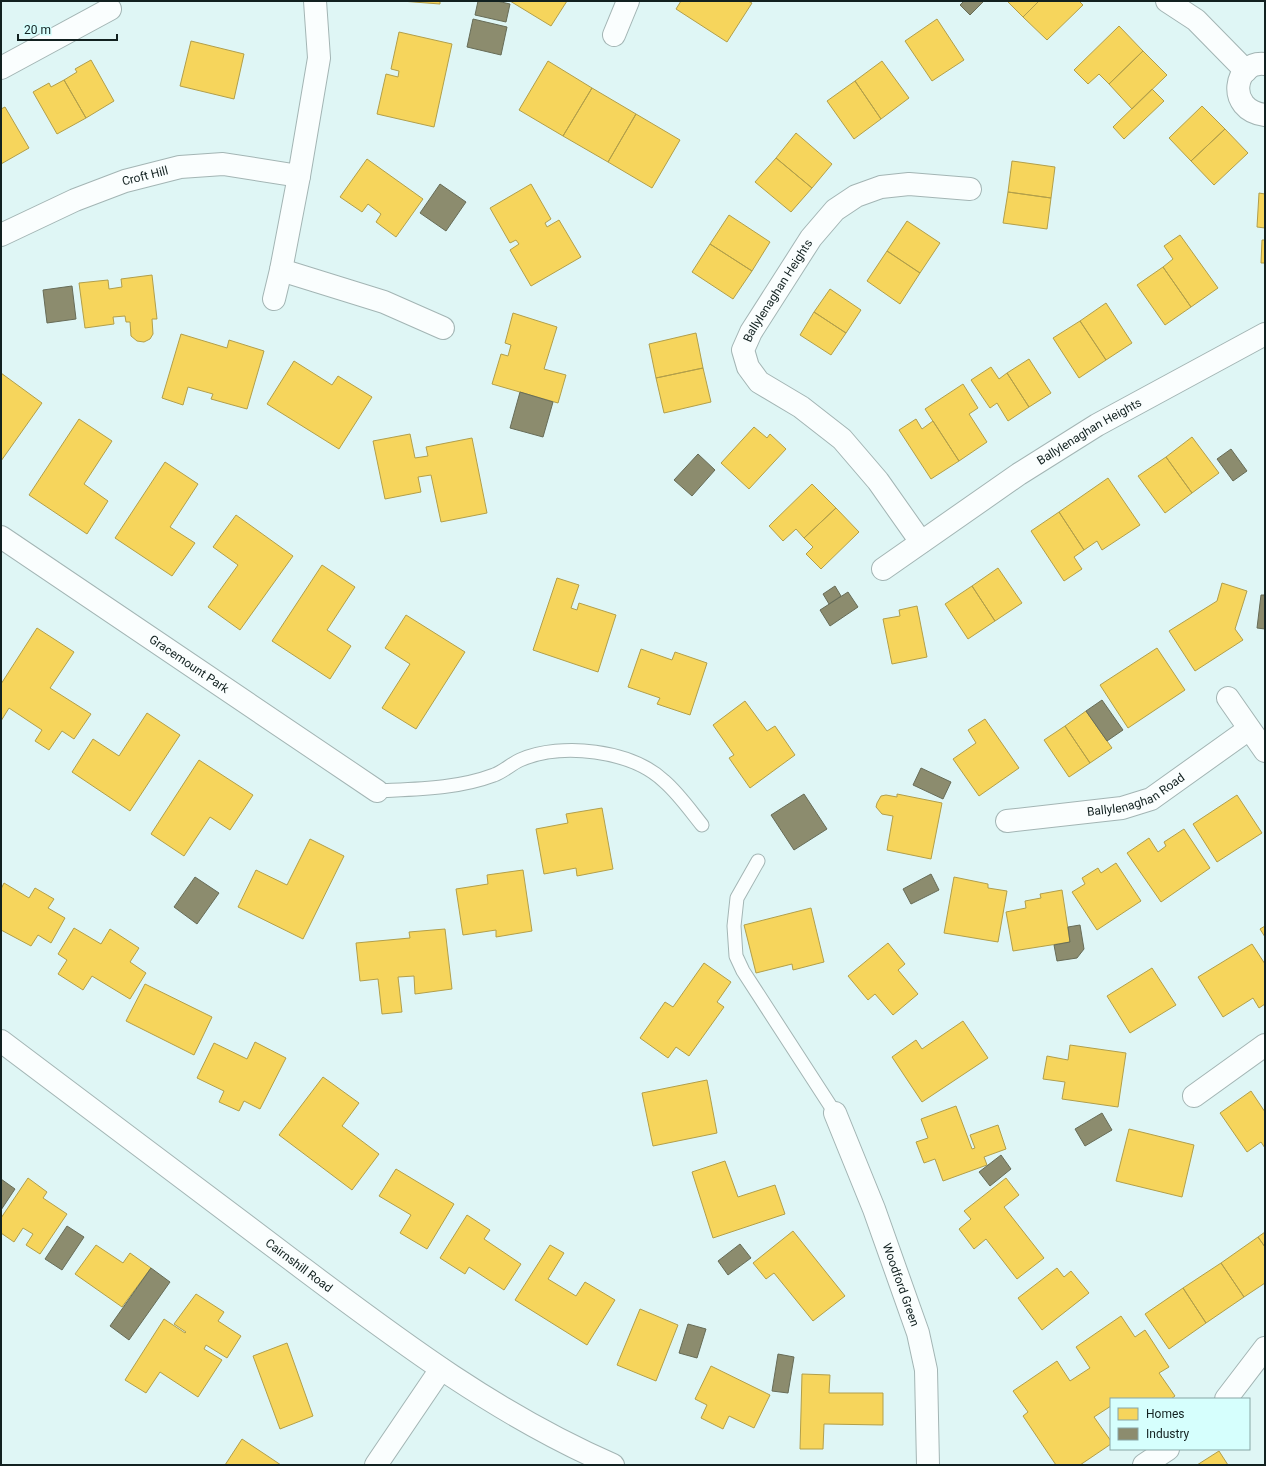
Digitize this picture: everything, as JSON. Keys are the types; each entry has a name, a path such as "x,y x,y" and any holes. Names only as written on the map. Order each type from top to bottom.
{"street":[{"path":"274,299 299,176 319,58 315,1"},
{"path":"614,34 628,1"},
{"path":"1167,1 1196,20 1256,67 1242,75 1238,86 1239,98 1245,108 1254,114 1265,115"},
{"path":"1,68 110,9"},
{"name":"Croft Hill","path":"1,236 75,200 125,181 180,167 223,164 299,176"},
{"name":"Ballylenaghan Heights","path":"921,542 878,481 842,439 801,407 759,382 748,367 743,350 751,332 811,238 835,210 856,196 881,187 908,184 970,189"},
{"path":"281,270 384,302 443,328"},
{"name":"Ballylenaghan Heights","path":"883,569 1019,474 1097,425 1265,334"},
{"name":"Gracemount Park","path":"1,536 377,791"},
{"path":"1228,698 1265,751"},
{"name":"Ballylenaghan Road","path":"1007,821 1122,808 1151,799 1249,729"},
{"name":"Cairnshill Road","path":"1,1041 352,1306 441,1369 515,1417 572,1447 613,1465"},
{"path":"1194,1096 1265,1045"},
{"name":"Woodford Green","path":"835,1113 874,1209 918,1333 926,1370 928,1465"},
{"path":"1227,1398 1265,1348"},
{"path":"376,1465 441,1369"},
{"path":"1144,1465 1166,1450"}],"lane":[{"path":"377,791 424,789 462,784 495,775 521,760 568,750 593,751 642,766 659,777 702,825"},
{"path":"758,861 737,898 734,926 736,956 743,971 835,1113"}],"building: Homes":[{"path":"401,1 440,1 440,4"},
{"path":"510,1 567,1 551,26"},
{"path":"681,1 748,1 752,3 727,42 676,9"},
{"path":"1007,1 1039,1 1023,17"},
{"path":"1039,1 1079,1 1083,5 1047,40 1023,17"},
{"path":"937,19 964,60 932,81 905,41"},
{"path":"1119,26 1143,51 1109,84 1099,74 1088,84 1074,70"},
{"path":"399,32 452,44 434,127 377,114 386,74 398,77 399,71 391,69"},
{"path":"191,41 244,54 234,99 180,86"},
{"path":"1143,51 1167,75 1132,109 1109,84"},
{"path":"91,60 114,101 86,118 64,80 77,72 75,69"},
{"path":"548,61 592,88 563,136 519,110"},
{"path":"882,61 909,98 881,119 855,81"},
{"path":"64,80 86,118 57,134 33,92 49,83 51,87"},
{"path":"855,81 881,119 854,139 827,101"},
{"path":"592,88 636,114 608,162 563,136"},
{"path":"1152,89 1164,101 1124,139 1113,127"},
{"path":"1202,106 1225,129 1191,161 1169,138"},
{"path":"5,107 29,148 1,164 1,109"},
{"path":"636,114 680,140 652,188 608,162"},
{"path":"1225,129 1248,153 1214,185 1191,161"},
{"path":"796,133 832,164 812,188 776,158"},
{"path":"776,158 812,188 791,212 755,182"},
{"path":"367,159 423,199 396,237 376,222 381,214 368,204 362,212 340,197"},
{"path":"1012,161 1055,167 1051,198 1008,192"},
{"path":"531,184 551,219 545,223 547,227 559,220 581,257 531,286 510,250 519,244 516,240 510,243 490,208"},
{"path":"1008,192 1051,198 1047,229 1003,223"},
{"path":"1259,193 1265,194 1265,228 1257,227"},
{"path":"729,215 770,242 752,271 710,244"},
{"path":"907,221 940,243 920,273 887,251"},
{"path":"1180,235 1218,288 1191,307 1163,267 1173,259 1164,246"},
{"path":"1262,240 1265,240 1265,263 1261,263"},
{"path":"710,244 752,271 733,299 692,272"},
{"path":"887,251 920,273 900,304 867,281"},
{"path":"1163,267 1191,307 1165,325 1137,285"},
{"path":"152,275 157,319 152,319 153,334 150,339 144,342 137,341 131,336 130,322 126,322 125,316 113,317 114,324 85,328 79,283 108,280 109,289 122,287 121,279"},
{"path":"830,289 861,310 846,333 814,312"},
{"path":"1106,303 1132,343 1106,360 1080,321"},
{"path":"814,312 846,333 831,355 800,335"},
{"path":"513,313 557,327 544,369 566,375 558,403 492,384 501,354 508,356 511,345 505,343"},
{"path":"1080,321 1106,360 1079,378 1053,338"},
{"path":"696,333 703,368 656,378 649,344"},
{"path":"181,334 227,348 229,340 264,351 247,409 211,399 213,394 188,387 183,405 162,398"},
{"path":"1029,359 1051,393 1029,407 1007,373"},
{"path":"294,361 332,385 338,376 372,397 339,449 267,404"},
{"path":"991,367 999,379 1007,373 1029,407 1008,421 997,403 990,408 971,380"},
{"path":"703,368 711,402 664,413 656,378"},
{"path":"1,373 42,403 1,461"},
{"path":"963,384 978,408 969,414 987,442 959,461 925,409"},
{"path":"79,419 112,441 84,484 108,501 87,534 29,495"},
{"path":"916,419 922,429 933,421 959,461 931,479 899,430"},
{"path":"754,427 767,438 770,434 786,449 749,489 721,463"},
{"path":"410,434 415,458 428,456 426,447 472,438 487,513 441,522 431,475 418,477 421,492 385,499 373,441"},
{"path":"1192,437 1219,473 1192,493 1166,457"},
{"path":"1166,457 1192,493 1165,513 1138,476"},
{"path":"165,462 198,484 170,527 195,543 172,576 115,538"},
{"path":"1108,478 1140,525 1102,550 1097,541 1084,550 1059,512"},
{"path":"812,484 836,508 804,538 796,529 783,541 769,526"},
{"path":"836,508 859,532 821,569 806,554 813,547 804,538"},
{"path":"1059,512 1084,550 1074,557 1082,569 1064,581 1031,531"},
{"path":"236,515 293,556 240,630 208,607 238,565 213,547"},
{"path":"322,565 355,587 327,630 351,646 330,679 272,641"},
{"path":"998,568 1022,603 995,621 972,586"},
{"path":"557,578 579,585 571,608 577,610 579,603 616,615 598,672 533,650"},
{"path":"1222,583 1247,591 1235,629 1243,640 1195,671 1169,631 1217,601"},
{"path":"972,586 995,621 968,639 945,604"},
{"path":"917,606 927,657 892,664 883,619 900,616 899,610"},
{"path":"406,615 465,652 416,729 382,708 410,664 385,648"},
{"path":"37,628 74,652 50,688 91,714 74,739 62,731 49,750 35,741 42,730 9,708 1,721 1,684"},
{"path":"1157,648 1185,690 1128,728 1100,685"},
{"path":"641,649 672,660 675,652 707,663 690,715 657,704 660,698 628,687"},
{"path":"745,701 767,731 775,726 795,755 750,788 729,758 734,755 713,725"},
{"path":"1086,711 1112,748 1090,763 1065,726"},
{"path":"147,713 180,735 130,811 72,772 93,739 119,756"},
{"path":"985,719 1019,768 979,796 953,759 976,743 968,730"},
{"path":"1065,726 1090,763 1069,777 1044,740"},
{"path":"199,760 253,795 230,830 210,817 184,856 151,834"},
{"path":"897,794 942,803 931,859 887,850 893,816 882,814 876,807 881,796 886,795 897,797"},
{"path":"1237,795 1262,833 1217,862 1193,824"},
{"path":"602,808 613,869 577,876 576,868 544,874 536,829 568,823 566,814"},
{"path":"1184,829 1210,868 1161,902 1127,853 1149,838 1158,852 1166,846 1164,842"},
{"path":"310,839 344,856 303,939 238,907 256,870 287,885"},
{"path":"1116,863 1141,901 1097,930 1072,892 1085,884 1082,878 1098,868 1101,873"},
{"path":"523,870 532,931 496,937 496,930 463,935 456,889 488,884 487,875"},
{"path":"954,877 988,884 988,888 1007,891 998,942 944,933"},
{"path":"4,883 29,898 35,888 54,899 48,908 65,918 51,943 38,935 31,946 1,930 1,889"},
{"path":"1062,890 1070,942 1013,951 1006,912 1026,908 1025,901 1041,898 1040,894"},
{"path":"811,908 824,962 793,970 792,964 756,973 744,925"},
{"path":"1265,926 1265,937 1260,929"},
{"path":"74,928 101,944 110,929 139,948 130,962 146,973 130,999 92,976 83,990 58,974 67,960 58,954"},
{"path":"445,929 452,989 415,994 414,976 398,977 402,1012 382,1014 378,979 360,981 356,943 410,938 409,932"},
{"path":"888,943 905,964 898,970 918,994 893,1015 875,994 868,1000 848,976"},
{"path":"1252,944 1265,964 1265,1004 1259,1008 1253,998 1223,1017 1198,977"},
{"path":"704,963 731,982 717,1002 724,1007 689,1056 676,1047 668,1058 640,1038 665,1002 673,1007"},
{"path":"1152,968 1176,1005 1130,1033 1107,996"},
{"path":"145,984 212,1017 194,1055 126,1021"},
{"path":"963,1021 988,1058 922,1102 892,1057 916,1040 922,1049"},
{"path":"255,1042 286,1058 260,1109 244,1101 239,1111 219,1102 224,1091 197,1078 214,1043 247,1059"},
{"path":"1070,1045 1126,1053 1118,1107 1062,1099 1065,1082 1043,1079 1047,1056 1068,1060"},
{"path":"323,1077 359,1103 342,1126 379,1154 352,1190 279,1135"},
{"path":"707,1080 717,1133 653,1146 642,1093"},
{"path":"1251,1091 1265,1112 1265,1148 1261,1142 1247,1152 1220,1113"},
{"path":"956,1106 972,1149 975,1148 970,1135 998,1125 1006,1149 984,1157 987,1165 943,1181 935,1159 924,1163 916,1142 928,1138 921,1119"},
{"path":"1129,1129 1194,1145 1182,1197 1116,1181"},
{"path":"725,1161 738,1197 775,1185 785,1214 713,1238 692,1172"},
{"path":"396,1169 454,1204 427,1249 400,1233 411,1215 379,1196"},
{"path":"28,1178 47,1192 43,1198 67,1214 40,1254 26,1245 33,1234 23,1228 14,1242 1,1233 1,1218"},
{"path":"1006,1178 1019,1195 1004,1207 1044,1258 1017,1279 986,1239 974,1249 959,1229 971,1219 964,1211"},
{"path":"467,1215 490,1230 484,1239 521,1264 504,1290 469,1267 465,1274 440,1258"},
{"path":"793,1231 845,1296 813,1321 774,1273 766,1279 753,1263"},
{"path":"1265,1232 1265,1247 1258,1237"},
{"path":"1258,1237 1265,1247 1265,1283 1244,1297 1221,1263"},
{"path":"96,1245 123,1263 130,1253 151,1268 122,1307 75,1274"},
{"path":"550,1245 564,1253 548,1279 576,1296 585,1282 615,1300 587,1345 515,1300"},
{"path":"1221,1263 1244,1297 1206,1323 1183,1288"},
{"path":"1057,1268 1064,1277 1071,1271 1089,1293 1042,1330 1018,1298"},
{"path":"1183,1288 1206,1323 1169,1349 1145,1314"},
{"path":"196,1294 224,1312 218,1321 241,1336 227,1358 206,1345 204,1349 222,1360 198,1397 160,1372 146,1393 125,1380 164,1319 185,1333 186,1332 174,1324"},
{"path":"640,1309 678,1325 656,1381 617,1365"},
{"path":"1121,1316 1135,1337 1145,1330 1169,1367 1159,1373 1175,1396 1172,1398 1110,1398 1110,1407 1094,1417 1110,1440 1110,1445 1080,1465 1056,1465 1023,1416 1028,1412 1013,1391 1057,1361 1070,1381 1090,1368 1076,1347"},
{"path":"287,1343 313,1416 280,1429 253,1356"},
{"path":"711,1366 770,1395 754,1428 729,1416 723,1429 701,1418 707,1405 695,1399"},
{"path":"802,1374 830,1375 829,1393 883,1393 883,1425 824,1424 823,1449 800,1449"},
{"path":"242,1439 281,1465 225,1465"},
{"path":"1219,1451 1228,1465 1197,1465"}],"building: Industry":[{"path":"478,1 497,1 510,4 506,22 475,15"},
{"path":"964,1 984,1 970,15 960,5"},
{"path":"473,19 507,27 501,55 467,47"},
{"path":"440,184 466,202 446,231 420,213"},
{"path":"72,286 76,319 47,323 43,290"},
{"path":"520,392 553,402 543,437 510,428"},
{"path":"1231,449 1247,471 1233,481 1217,459"},
{"path":"698,454 715,470 692,496 674,480"},
{"path":"835,586 841,596 829,604 823,594"},
{"path":"848,592 858,607 830,626 820,610"},
{"path":"1261,595 1265,595 1265,629 1257,628"},
{"path":"1102,700 1123,730 1107,741 1086,711"},
{"path":"921,768 951,782 943,799 913,785"},
{"path":"804,794 827,829 794,850 771,815"},
{"path":"931,874 939,890 911,904 903,889"},
{"path":"195,877 219,893 197,924 174,907"},
{"path":"1080,925 1084,949 1077,958 1057,961 1054,945 1070,942 1068,927"},
{"path":"1102,1113 1112,1130 1085,1146 1075,1129"},
{"path":"1001,1155 1011,1169 990,1186 979,1172"},
{"path":"1,1179 15,1189 1,1210"},
{"path":"67,1226 84,1237 62,1270 45,1259"},
{"path":"740,1244 751,1258 728,1275 718,1261"},
{"path":"151,1268 170,1282 129,1340 110,1326"},
{"path":"688,1324 706,1329 697,1358 679,1353"},
{"path":"778,1354 794,1357 788,1393 772,1391"}]}
